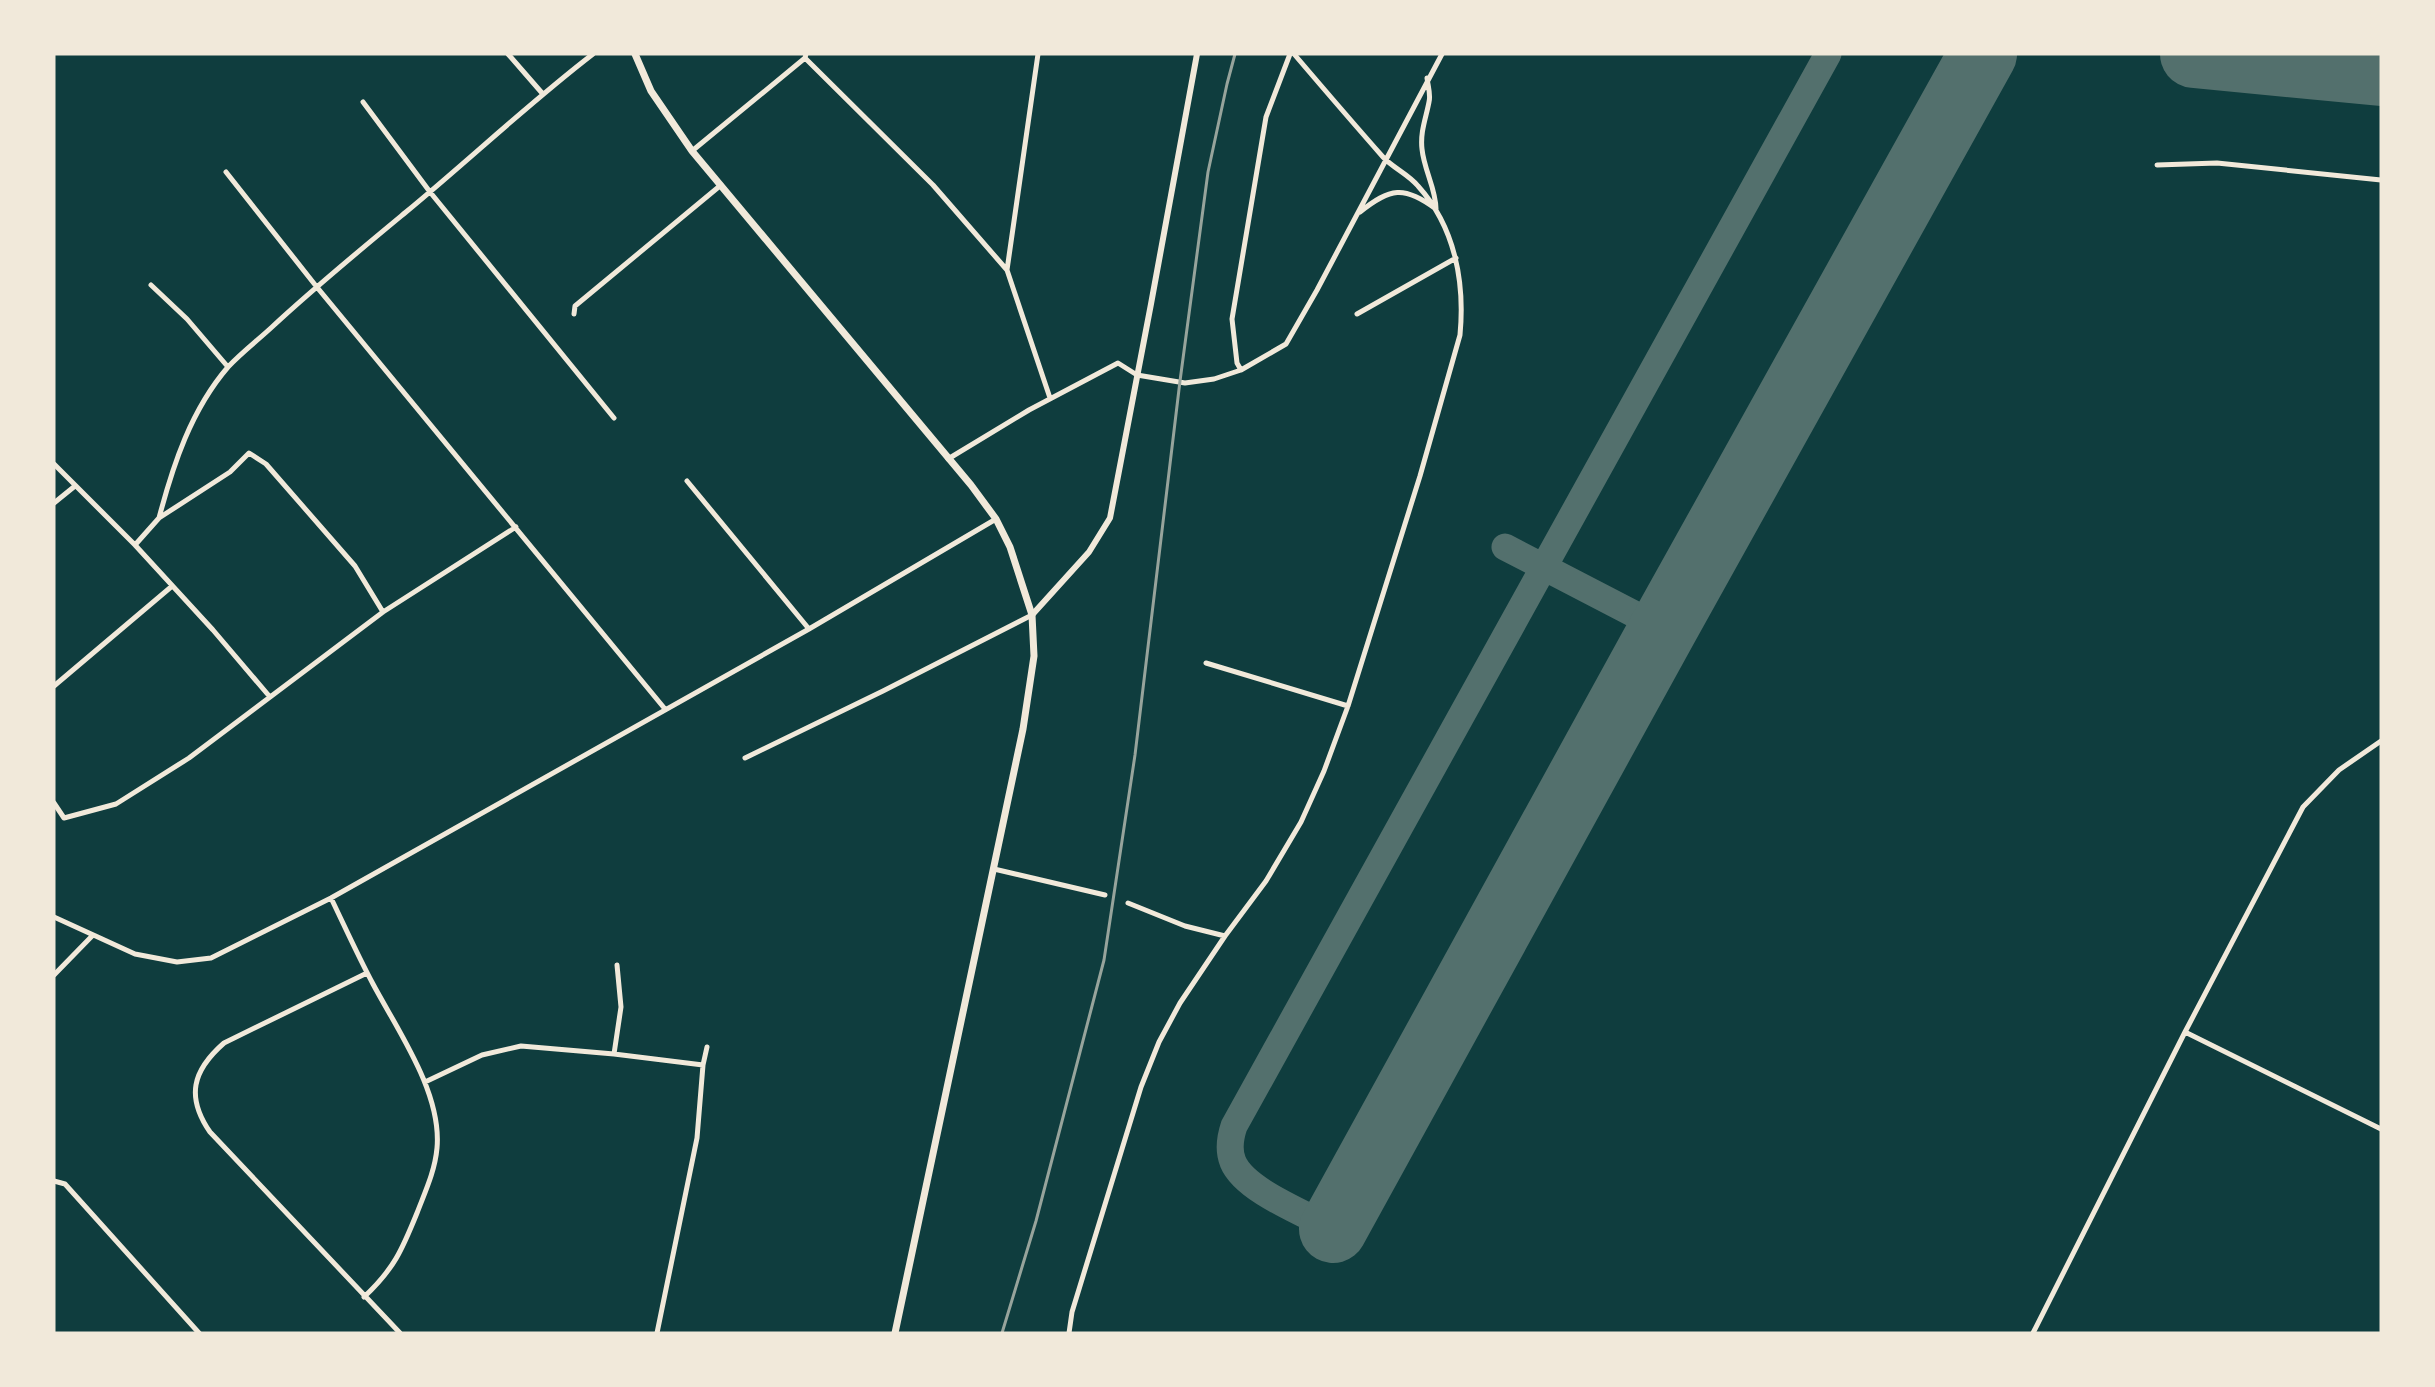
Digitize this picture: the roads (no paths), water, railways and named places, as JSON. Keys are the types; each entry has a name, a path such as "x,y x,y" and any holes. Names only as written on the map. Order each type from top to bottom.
{"main road":[{"path":"636,54 641,73 651,92 692,151 996,519 1011,547 1032,615 1034,656 1023,729 895,1333"}],"street":[{"path":"508,54 542,93"},
{"path":"159,518 177,454 188,437 198,411 228,367 316,286 430,192 542,93 593,54"},
{"path":"1007,270 1038,54"},
{"path":"745,758 883,692 1032,615 1089,552 1110,518 1197,54"},
{"path":"1069,1333 1072,1312 1145,1078 1159,1042 1180,1003 1224,936 1266,881 1301,822 1324,771 1348,706 1458,347 1462,306 1461,279 1452,244 1436,209 1417,184 1386,160 1292,54 1266,117 1232,319 1237,363 1240,370"},
{"path":"948,459 1050,398 1118,363 1137,375 1185,383 1214,379 1240,370 1286,344 1386,160 1427,78 1442,54"},
{"path":"692,151 805,56 933,185 1007,270 1050,398"},
{"path":"1427,78 1430,100 1423,123 1422,146 1424,166 1436,198 1436,209"},
{"path":"363,102 430,192 614,418"},
{"path":"2157,165 2217,163 2381,180"},
{"path":"226,172 316,286 665,709"},
{"path":"574,314 575,306 721,185"},
{"path":"1356,215 1384,194 1399,191 1411,193 1436,209"},
{"path":"1357,314 1456,258"},
{"path":"151,285 187,319 228,367"},
{"path":"135,545 159,518 230,472 249,453 266,464 356,566 383,612"},
{"path":"54,464 135,545 171,587 213,630 270,697"},
{"path":"687,481 809,629"},
{"path":"54,503 75,486"},
{"path":"54,917 135,954 177,962 211,958 331,898 809,629 996,519"},
{"path":"54,803 64,818 116,804 189,758 383,612 516,528"},
{"path":"54,686 171,587"},
{"path":"1206,663 1348,706"},
{"path":"2033,1333 2185,1032 2303,807 2339,770 2381,741"},
{"path":"994,869 1105,895"},
{"path":"331,898 367,973 425,1082 436,1126 437,1147 432,1171 404,1247 392,1268 364,1297"},
{"path":"1128,903 1185,926 1224,936"},
{"path":"54,975 93,935"},
{"path":"614,1054 621,1007 617,965"},
{"path":"367,973 224,1043 208,1057 199,1074 195,1094 198,1115 210,1132 400,1333"},
{"path":"2185,1032 2381,1129"},
{"path":"425,1082 482,1055 522,1046 703,1065"},
{"path":"657,1333 697,1138 703,1065 708,1047"},
{"path":"54,1181 65,1184 199,1333"}],"railway":[{"path":"1002,1333 1036,1221 1104,960 1135,755 1180,381 1208,172 1235,54"}]}
